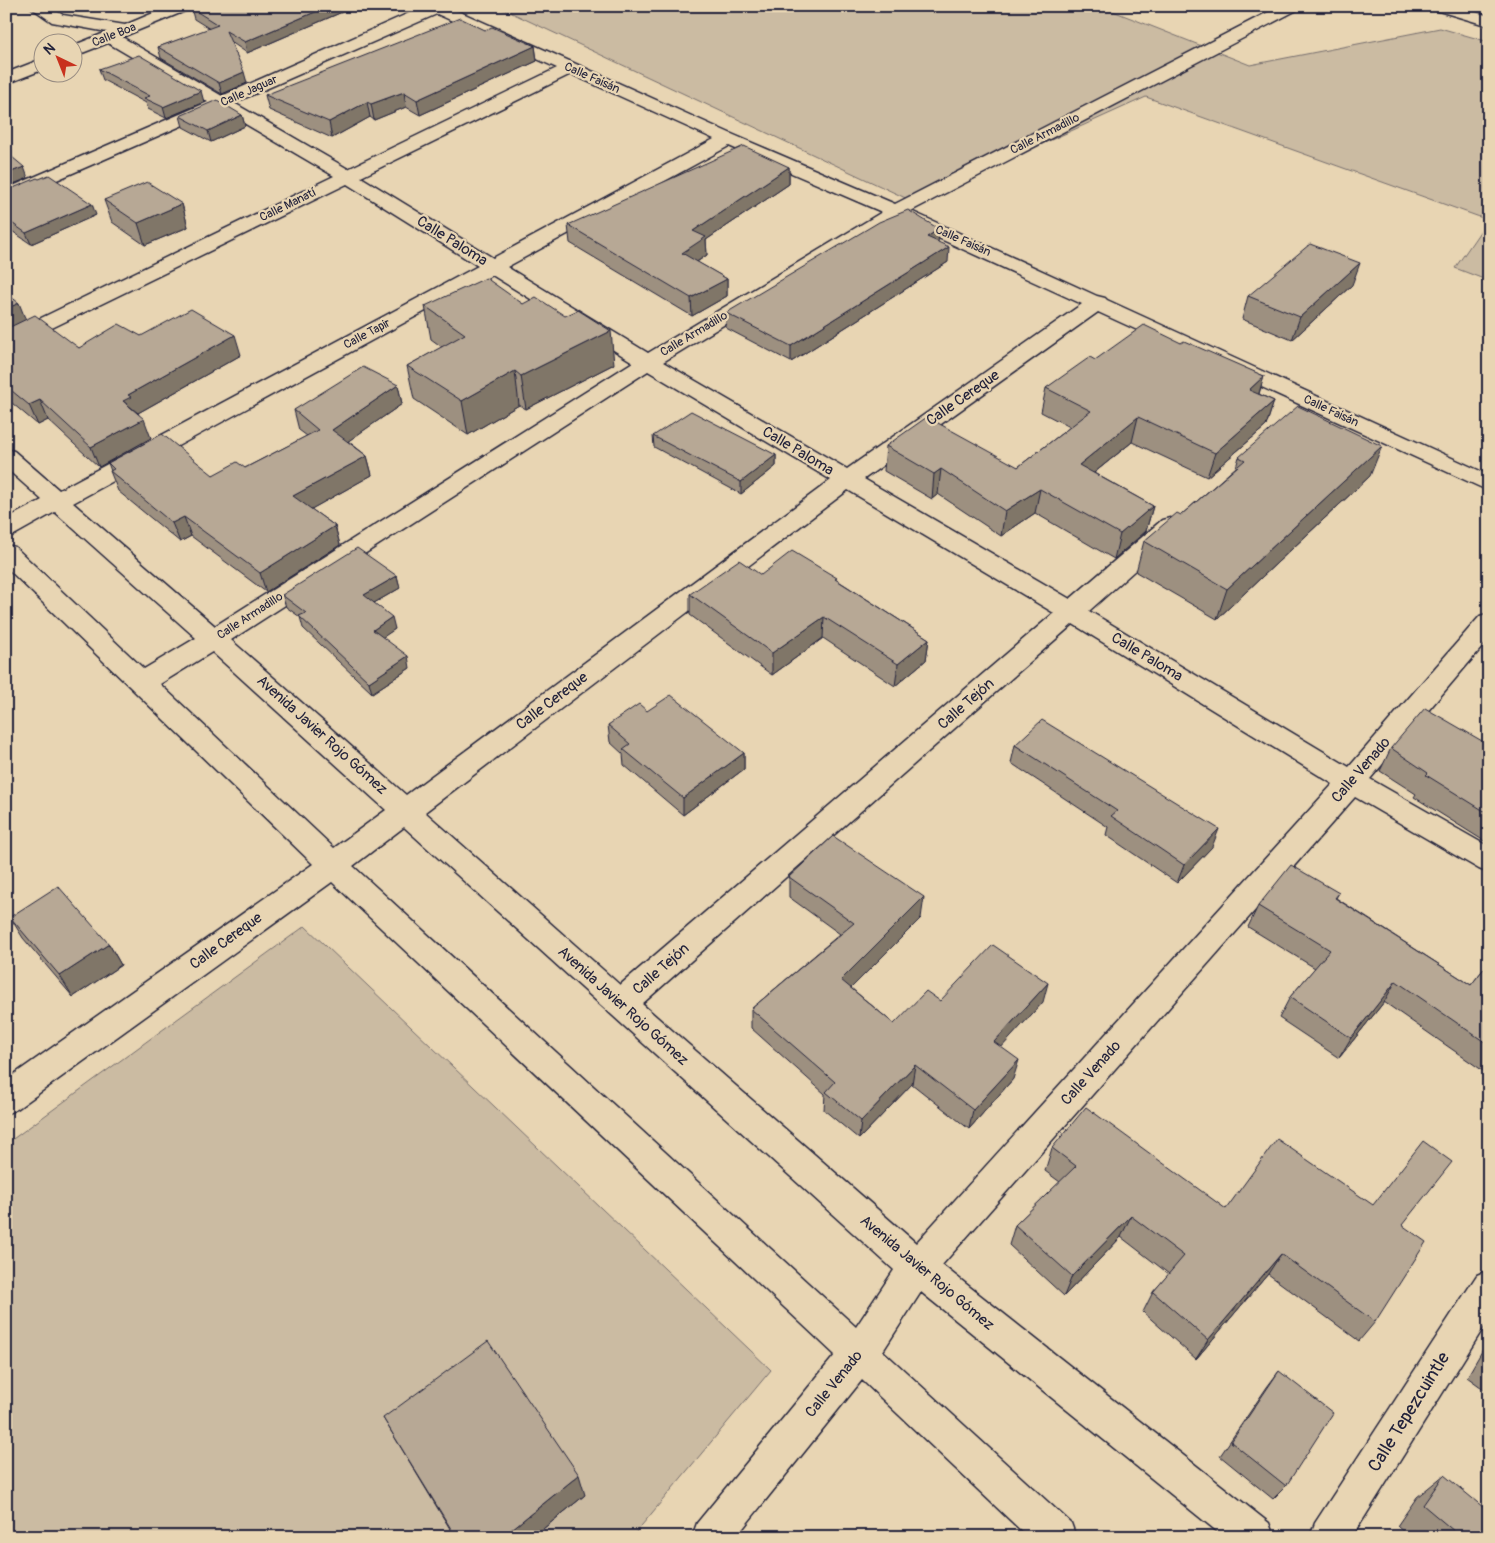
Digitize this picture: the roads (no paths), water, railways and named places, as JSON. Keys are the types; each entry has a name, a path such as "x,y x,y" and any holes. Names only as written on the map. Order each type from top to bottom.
{"street":[{"path":"37,6 58,19 119,34"},
{"name":"Calle Boa","path":"82,48 184,6"},
{"name":"Calle Armadillo","path":"141,683 214,639 648,362 896,211 1293,6"},
{"path":"1438,6 1489,21"},
{"name":"Calle Faisán","path":"435,7 1098,302 1489,484"},
{"name":"Calle Jaguar","path":"6,196 221,103 435,7"},
{"name":"Calle Paloma","path":"119,34 221,103 346,176 648,362 1072,612 1352,782 1489,860"},
{"path":"6,79 32,68"},
{"name":"Calle Manatí","path":"6,343 571,68"},
{"name":"Calle Tapir","path":"6,529 728,139"},
{"name":"Calle Cereque","path":"6,1099 333,865 847,480 1098,302"},
{"path":"1288,421 1311,402"},
{"name":"Avenida Javier Rojo Gómez","path":"6,456 214,639 620,1004 917,1267 1255,1537"},
{"name":"Calle Tejón","path":"620,1004 1192,507"},
{"path":"6,553 333,865 1057,1537"},
{"name":"Calle Venado","path":"711,1537 860,1353 917,1267 1352,782 1489,622"},
{"name":"Calle Tepezcuintle","path":"1330,1537 1489,1286"}]}
